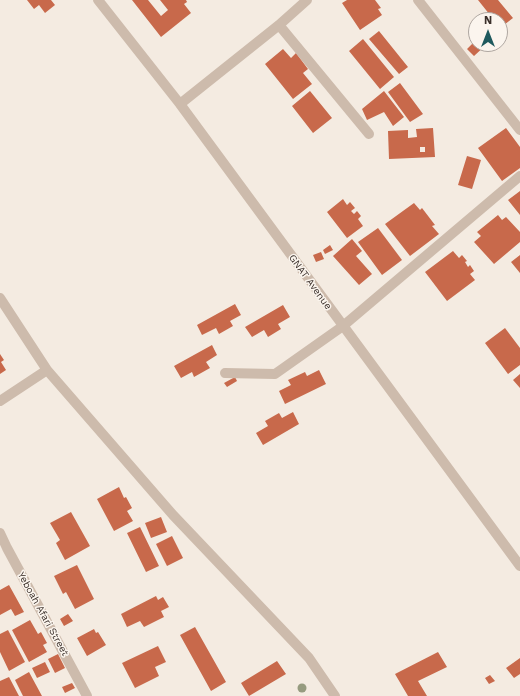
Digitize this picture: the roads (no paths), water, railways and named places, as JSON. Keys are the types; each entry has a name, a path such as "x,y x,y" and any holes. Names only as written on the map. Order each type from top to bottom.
{"street":[{"name":"GNAT Avenue","path":"98,0 180,104 520,566"},
{"path":"180,104 279,25 307,0"},
{"path":"418,0 520,130"},
{"path":"279,25 368,134"},
{"path":"225,373 275,374 343,326 520,176"},
{"path":"0,298 47,370 173,515 309,658 335,696"},
{"path":"0,401 47,370"},
{"name":"Yeboah Afari Street","path":"0,533 3,550 87,696"},
{"path":"513,556 520,547"}]}
